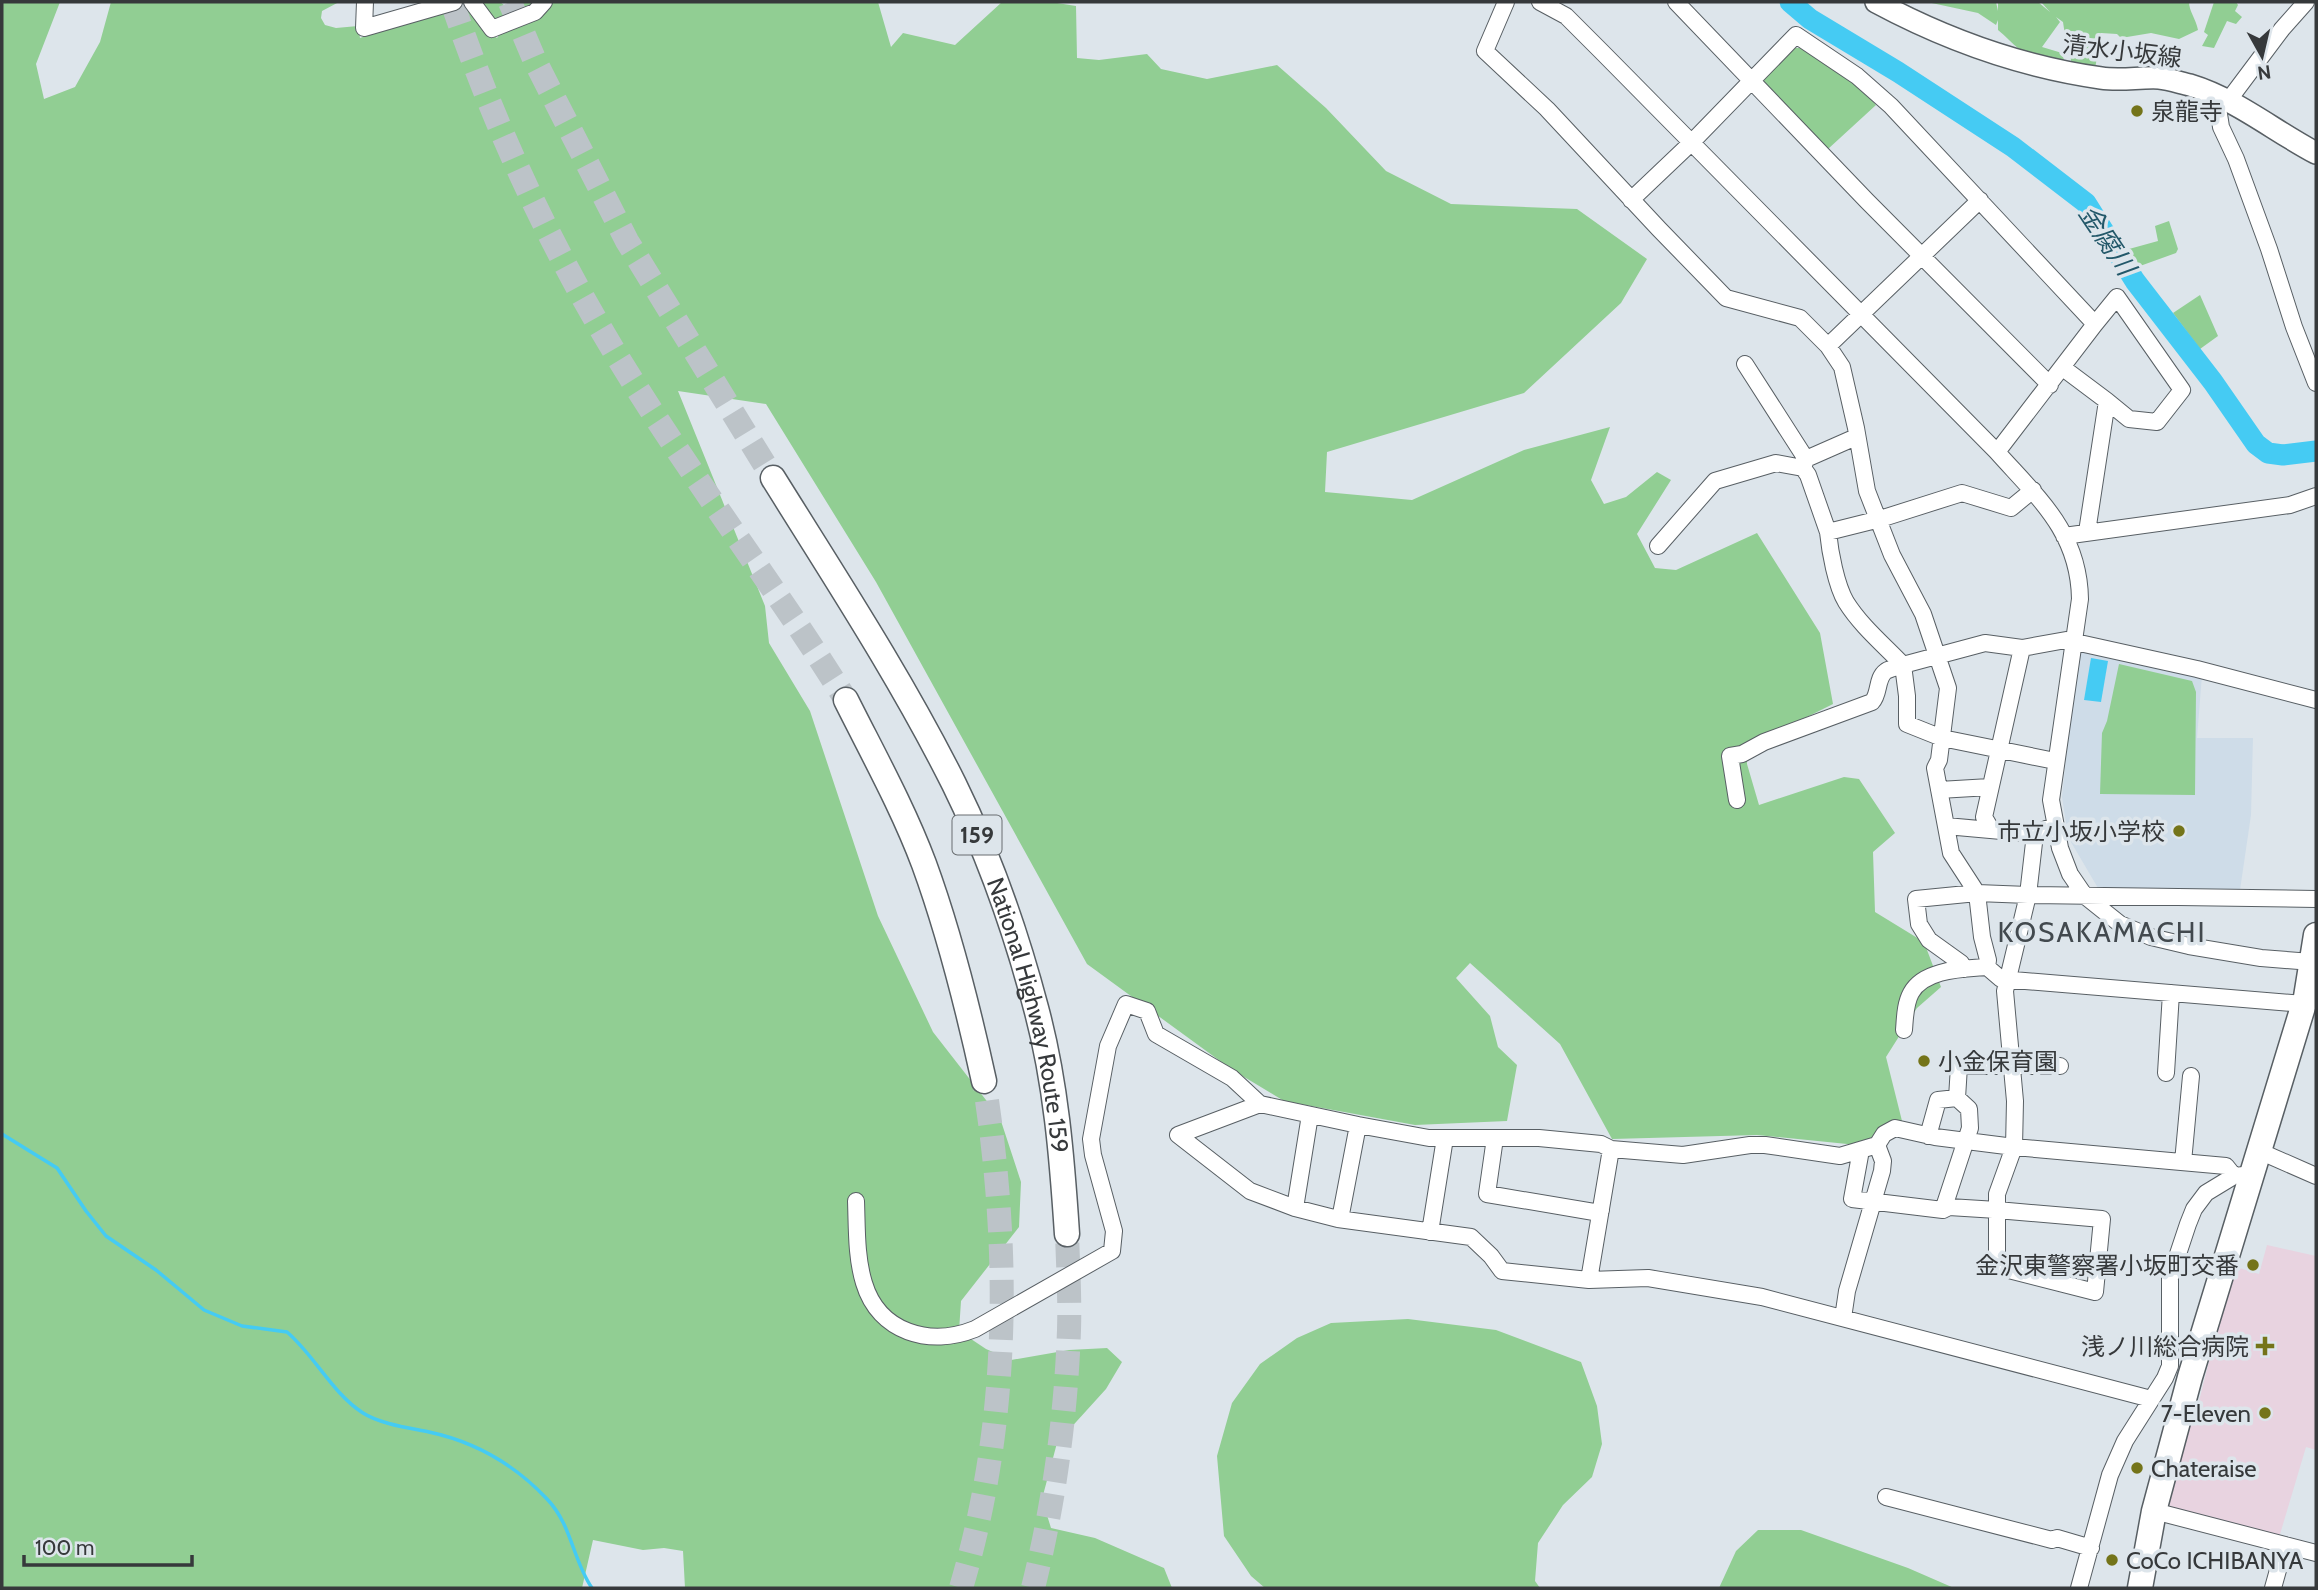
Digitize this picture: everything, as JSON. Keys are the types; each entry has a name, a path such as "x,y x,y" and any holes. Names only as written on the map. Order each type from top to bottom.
{"highway":[{"name":"National Highway Route 159","path":"773,478 868,629 928,734 969,818 998,889 1037,1009 1048,1059 1060,1147 1067,1234"},
{"name":"159","path":"846,700 923,862 959,975 984,1081"},
{"path":"2140,1588 2179,1374 2243,1175 2259,1151 2304,1004 2314,962 2316,935"}],"main road":[{"name":"清水小坂線","path":"1876,2 1917,22 2037,67 2105,79 2161,78 2193,86 2222,98 2316,153"}],"street":[{"path":"365,2 364,28 454,2"},
{"path":"472,2 492,29 535,12 544,2"},
{"path":"1506,2 1485,51 1547,109 1726,298 1800,318 1828,346 1842,367 1867,491 1892,555 1923,614 1948,688 1939,760 1935,768 1951,853 1977,892 1987,967"},
{"path":"1540,2 1566,16 1997,452 2053,514 2078,567 2080,582 2051,800 2060,848 2070,874 2085,896 2120,924 2151,937 2261,958 2314,962"},
{"path":"1676,2 2050,384"},
{"path":"2306,2 2222,98 2221,127 2236,159 2316,383"},
{"path":"1631,200 1691,143 1796,35 1857,76 1923,139 2095,324"},
{"path":"1828,346 1980,200"},
{"path":"1997,452 2117,298 2182,390 2157,422 2129,419 2063,368"},
{"path":"1745,364 1805,464 1828,532 1830,550 1845,600 1858,619 1903,665 1907,724 1942,738 2055,761"},
{"path":"2087,532 2107,401"},
{"path":"1658,547 1715,481 1776,463 1805,464 1856,437"},
{"path":"1828,532 1962,493 2011,508 2033,490"},
{"path":"2064,536 2290,505 2316,495"},
{"path":"1737,800 1730,756 1742,754 1764,742 1872,702 1876,698 1881,676 1886,671 1985,643 2022,648 2066,640 2316,700"},
{"path":"1991,830 1983,817 2022,648"},
{"path":"1939,790 1990,787"},
{"path":"1946,826 2035,834 2055,825"},
{"path":"1861,1150 1852,1199 1943,1210 1949,1207 1997,1210 2102,1219 2095,1292 1997,1267 1997,1210 1997,1194 2014,1147 2015,1101 2005,991 2028,895 2035,834"},
{"path":"1964,969 1961,963 1929,940 1919,924 1916,899 1977,892 2316,899"},
{"path":"1904,1030 1906,1006 1912,990 1928,978 1964,969 1987,967 2001,979 2304,1004"},
{"path":"2166,1073 2171,993"},
{"path":"856,1201 860,1266 869,1297 892,1323 916,1335 931,1338 960,1335 975,1329 1112,1251 1114,1231 1091,1139 1108,1046 1126,1004 1147,1011 1156,1034 1232,1078 1260,1104 1429,1138 1538,1138 1601,1144 1611,1149 1683,1155 1765,1145 1840,1156 1877,1145 1884,1134 1895,1128 1928,1136 2014,1147 2226,1166 2243,1175"},
{"path":"1957,1098 1959,1066 2060,1066"},
{"path":"2183,1162 2191,1076"},
{"path":"1928,1136 1938,1100 1957,1098 1969,1109 1968,1141 1943,1210"},
{"path":"1260,1104 1178,1135 1250,1191 1295,1208 1338,1219 1471,1237 1503,1271 1589,1280 1648,1278 1762,1297 2151,1399"},
{"path":"1295,1208 1310,1115"},
{"path":"1338,1219 1342,1214 1358,1125"},
{"path":"1495,1138 1487,1194 1594,1212 1601,1210"},
{"path":"1430,1232 1445,1139"},
{"path":"1843,1318 1847,1291 1883,1161 1877,1145"},
{"path":"1589,1280 1611,1149"},
{"path":"2259,1151 2316,1176"},
{"path":"2079,1588 2110,1475 2125,1441 2151,1399 2179,1374 2170,1366 2169,1278 2194,1209 2206,1193 2243,1175"},
{"path":"1886,1497 2091,1548"},
{"path":"2154,1511 2316,1553"},
{"path":"2273,1588 2285,1545"}],"shaded area":[{"path":"2081,650 2202,675 2197,738 2253,738 2251,815 2240,890 2098,888 2068,837 2062,797 2071,709"},
{"name":"浅ノ川総合病院","path":"2267,1245 2316,1256 2316,1450 2306,1447 2278,1541 2165,1510 2179,1447 2195,1417 2233,1266 2259,1274"}],"green space":[{"path":"2,2 60,2 36,64 44,99 75,87 100,42 111,2 339,2 322,11 321,18 325,25 336,28 358,26 360,38 417,17 467,7 487,31 497,38 502,31 549,2 878,2 891,47 903,33 955,45 1002,2 1051,2 1076,6 1077,58 1099,60 1147,54 1161,69 1207,79 1277,65 1326,108 1386,171 1451,204 1577,209 1647,259 1621,303 1524,393 1327,452 1325,492 1412,500 1524,450 1610,427 1591,480 1604,504 1626,497 1657,472 1671,480 1637,534 1655,568 1676,570 1757,533 1820,633 1833,704 1747,747 1747,764 1759,805 1844,777 1859,779 1895,833 1873,852 1875,912 1924,942 1941,987 1917,1008 1886,1057 1902,1121 1857,1145 1757,1135 1612,1139 1560,1044 1470,963 1456,978 1490,1016 1498,1047 1517,1065 1507,1121 1415,1125 1284,1101 1231,1069 1087,964 876,582 766,404 678,391 765,606 769,643 810,711 878,916 933,1032 1000,1118 1021,1182 1019,1227 961,1301 959,1331 986,1349 1011,1360 1069,1350 1107,1348 1122,1362 1106,1389 1057,1443 1042,1499 1051,1528 1095,1538 1164,1568 1172,1588 685,1588 683,1551 664,1548 643,1550 593,1540 582,1588 2,1588"},
{"path":"478,2 500,2 508,8 516,8 520,2 538,2 494,21"},
{"path":"1927,2 1996,2 1998,11 1998,2 2038,2 2050,12 2041,2 2189,2 2198,30 2179,39 2151,33 2121,38 2117,34 2101,33 2095,69 2072,69 2063,22 2056,17 2060,22 2042,47 2062,53 2066,67 2036,58 2019,49 1998,30 1998,20 1996,25 1978,13"},
{"path":"2214,2 2236,2 2238,5 2235,11 2242,17 2236,24 2227,21 2214,48 2202,46 2208,35 2204,32"},
{"path":"1794,48 1800,48 1857,83 1876,105 1828,149 1765,84 1763,77"},
{"path":"2169,221 2178,249 2176,253 2140,266 2129,249 2158,241 2155,226"},
{"path":"2200,295 2218,336 2200,349 2173,313"},
{"path":"2119,664 2192,681 2196,692 2195,795 2100,794 2102,733"},
{"path":"1408,1319 1496,1330 1581,1362 1597,1406 1602,1444 1592,1477 1563,1505 1538,1543 1535,1581 1540,1588 1265,1588 1251,1576 1224,1536 1217,1456 1232,1403 1260,1364 1297,1338 1331,1323"},
{"path":"1758,1530 1801,1530 1908,1568 1954,1588 1719,1588 1736,1551"}],"water":[{"path":"2091,658 2108,661 2101,702 2084,700"}],"waterway":[{"name":"金腐川","path":"1790,2 1810,19 1898,72 2013,147 2086,203 2135,281 2213,382 2256,444 2268,453 2283,455 2316,451"},
{"path":"2,1134 57,1168 106,1236 156,1270 204,1310 242,1326 287,1332 342,1395 370,1417 446,1436 494,1456 508,1465 535,1487 555,1509 592,1588"}],"tunnel":[{"path":"452,2 517,167 598,324 657,420 846,700"},
{"path":"510,2 535,61 627,241 773,478"},
{"path":"961,1588 989,1463 1001,1336 999,1208 984,1081"},
{"path":"1033,1588 1053,1492 1065,1395 1069,1318 1067,1234"}],"place":[{"name":"泉龍寺","path":"2137,111"},
{"name":"市立小坂小学校","path":"2179,831"},
{"name":"小金保育園","path":"1924,1061"},
{"name":"金沢東警察署小坂町交番","path":"2253,1265"},
{"name":"浅ノ川総合病院","path":"2265,1346"},
{"name":"7-Eleven","path":"2265,1413"},
{"name":"Chateraise","path":"2137,1468"},
{"name":"CoCo ICHIBANYA","path":"2112,1560"}],"district":[{"name":"KOSAKAMACHI","path":"2102,932"}]}
